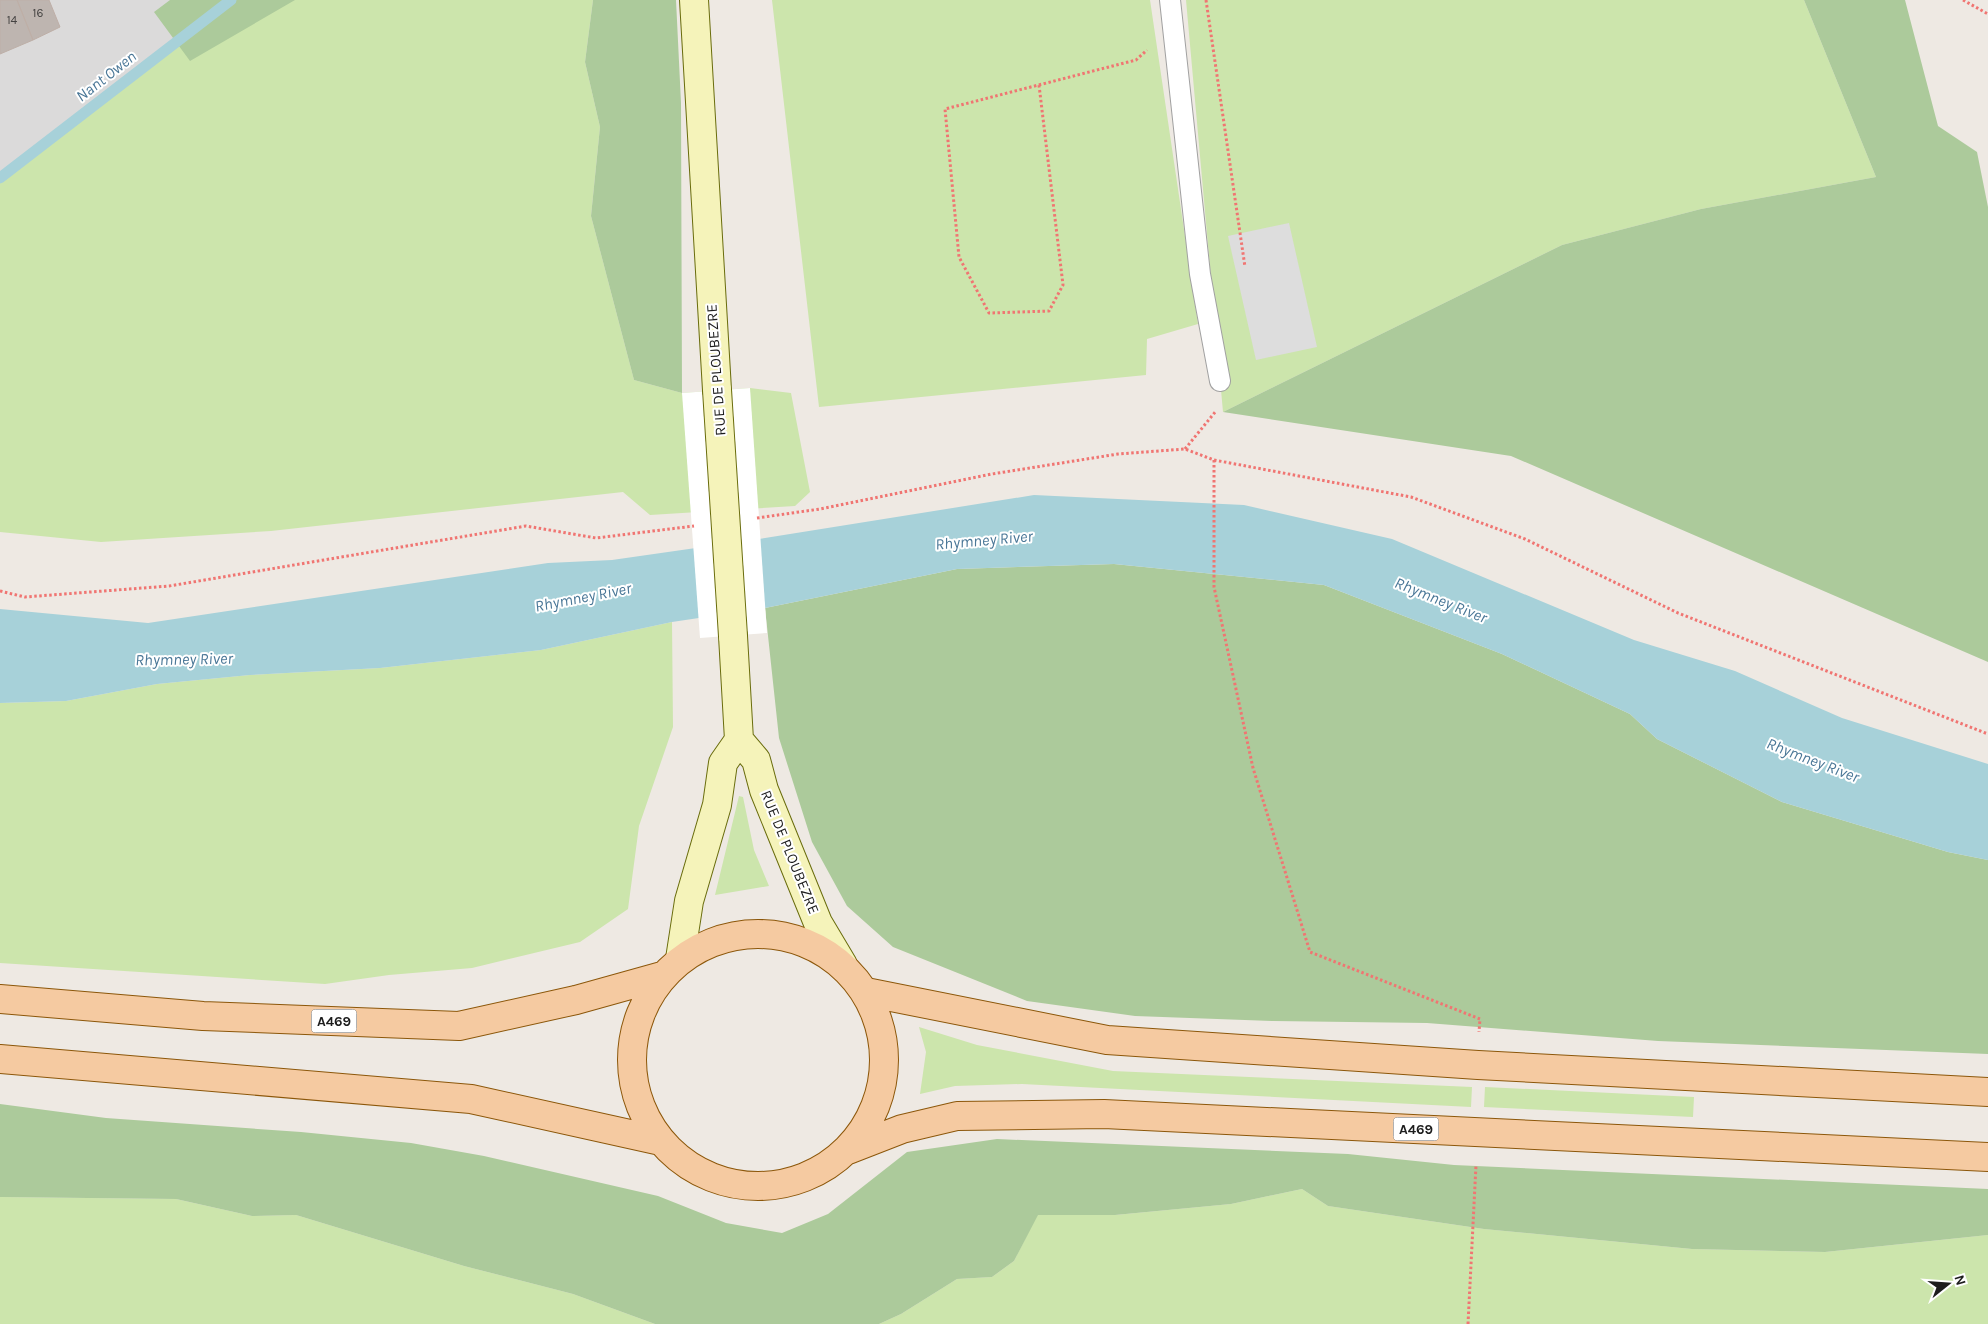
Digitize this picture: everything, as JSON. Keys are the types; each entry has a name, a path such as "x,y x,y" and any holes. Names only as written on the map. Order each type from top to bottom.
{"main road":[{"path":"768,932 813,944 843,964 866,992 883,1032 885,1074 873,1115 848,1150 814,1174 774,1186 731,1184 692,1168 661,1141 642,1110 632,1076 633,1040 643,1006 671,968 722,938 768,932"},
{"name":"A469","path":"0,999 204,1016 459,1026 576,1000 671,968"},
{"path":"866,992 1107,1040 1478,1065 1988,1092"},
{"path":"0,1059 471,1099 661,1141"},
{"name":"A469","path":"848,1150 902,1129 957,1116 1104,1114 1988,1157"}],"street":[{"name":"RUE DE PLOUBEZRE","path":"694,0 739,740 756,760 764,790 818,923 843,964"},
{"path":"671,968 717,805 722,763 739,740"}],"lane":[{"path":"1170,0 1200,274 1220,381"}],"path":[{"path":"1206,0 1245,267"},
{"path":"1963,0 1988,14"},
{"path":"1039,85 1063,285 1049,311 989,313 958,257 945,109 1136,60 1174,24"},
{"path":"1185,449 1222,402 1220,381"},
{"path":"753,518 820,509 992,474 1118,454 1185,449 1214,460 1411,497 1525,539 1678,613 1988,734"},
{"path":"1214,460 1214,587 1253,768 1310,952 1480,1020 1478,1038"},
{"path":"0,591 25,597 169,586 526,526 596,538 695,526"},
{"path":"1468,1324 1476,1158"}],"shaded area":[{"path":"0,0 231,0 0,178"},
{"path":"1289,223 1317,347 1256,360 1228,236"}],"green space":[{"path":"170,0 295,0 190,61 154,12"},
{"path":"231,0 593,0 585,62 600,127 591,216 634,380 682,393 750,388 791,393 810,492 795,506 650,515 623,492 271,531 101,542 0,532 0,178"},
{"path":"593,0 676,0 681,103 682,393 634,380 591,216 600,127 585,62"},
{"path":"772,0 1150,0 1198,324 1147,339 1146,375 819,407"},
{"path":"1186,0 1804,0 1876,177 1701,209 1562,245 1223,412"},
{"path":"1804,0 1905,0 1938,126 1977,152 1988,207 1988,662 1511,456 1223,412 1562,245 1701,209 1876,177"},
{"path":"1114,564 1324,585 1502,654 1630,714 1657,739 1782,802 1948,852 1988,860 1988,1054 1658,1041 1427,1023 1273,1021 1135,1016 1027,1001 893,947 847,906 812,842 779,738 765,608 957,569"},
{"path":"672,622 673,727 639,826 628,909 580,942 472,968 389,975 325,984 0,963 0,703 66,701 157,684 250,675 380,668 541,650"},
{"path":"739,796 743,797 754,850 769,886 715,895"},
{"path":"919,1027 977,1045 1113,1071 1472,1087 1471,1107 1022,1084 955,1086 920,1094 926,1052"},
{"path":"1485,1087 1694,1097 1693,1117 1484,1107"},
{"path":"0,1104 106,1118 301,1132 411,1143 484,1156 658,1196 726,1223 782,1233 828,1214 907,1152 997,1139 1348,1154 1454,1165 1988,1189 1988,1235 1825,1252 1692,1249 1484,1229 1328,1206 1302,1189 1231,1204 1115,1215 1038,1215 1014,1261 992,1277 957,1279 901,1314 879,1324 655,1324 573,1294 464,1266 296,1215 252,1216 176,1199 0,1197"},
{"path":"1302,1189 1328,1206 1484,1229 1692,1249 1825,1252 1988,1235 1988,1324 879,1324 901,1314 957,1279 992,1277 1014,1261 1037,1215 1115,1215 1231,1204"},
{"path":"0,1197 176,1199 252,1216 296,1215 464,1266 573,1294 655,1324 0,1324"}],"water":[{"name":"Rhymney River","path":"1034,495 1244,505 1392,539 1634,640 1735,671 1842,718 1988,764 1988,860 1948,852 1782,802 1657,739 1630,714 1502,654 1324,585 1114,564 957,569 765,608 672,622 541,650 380,668 250,675 157,684 66,701 0,703 0,609 148,623 548,563 612,560 765,538"}],"pier":[{"path":"750,388 767,633 700,638 682,393"}],"building":[{"path":"0,0 17,0 33,40 0,54"},
{"path":"17,0 49,0 60,27 33,40"}],"waterway":[{"name":"Nant Owen","path":"0,178 231,0"}]}
